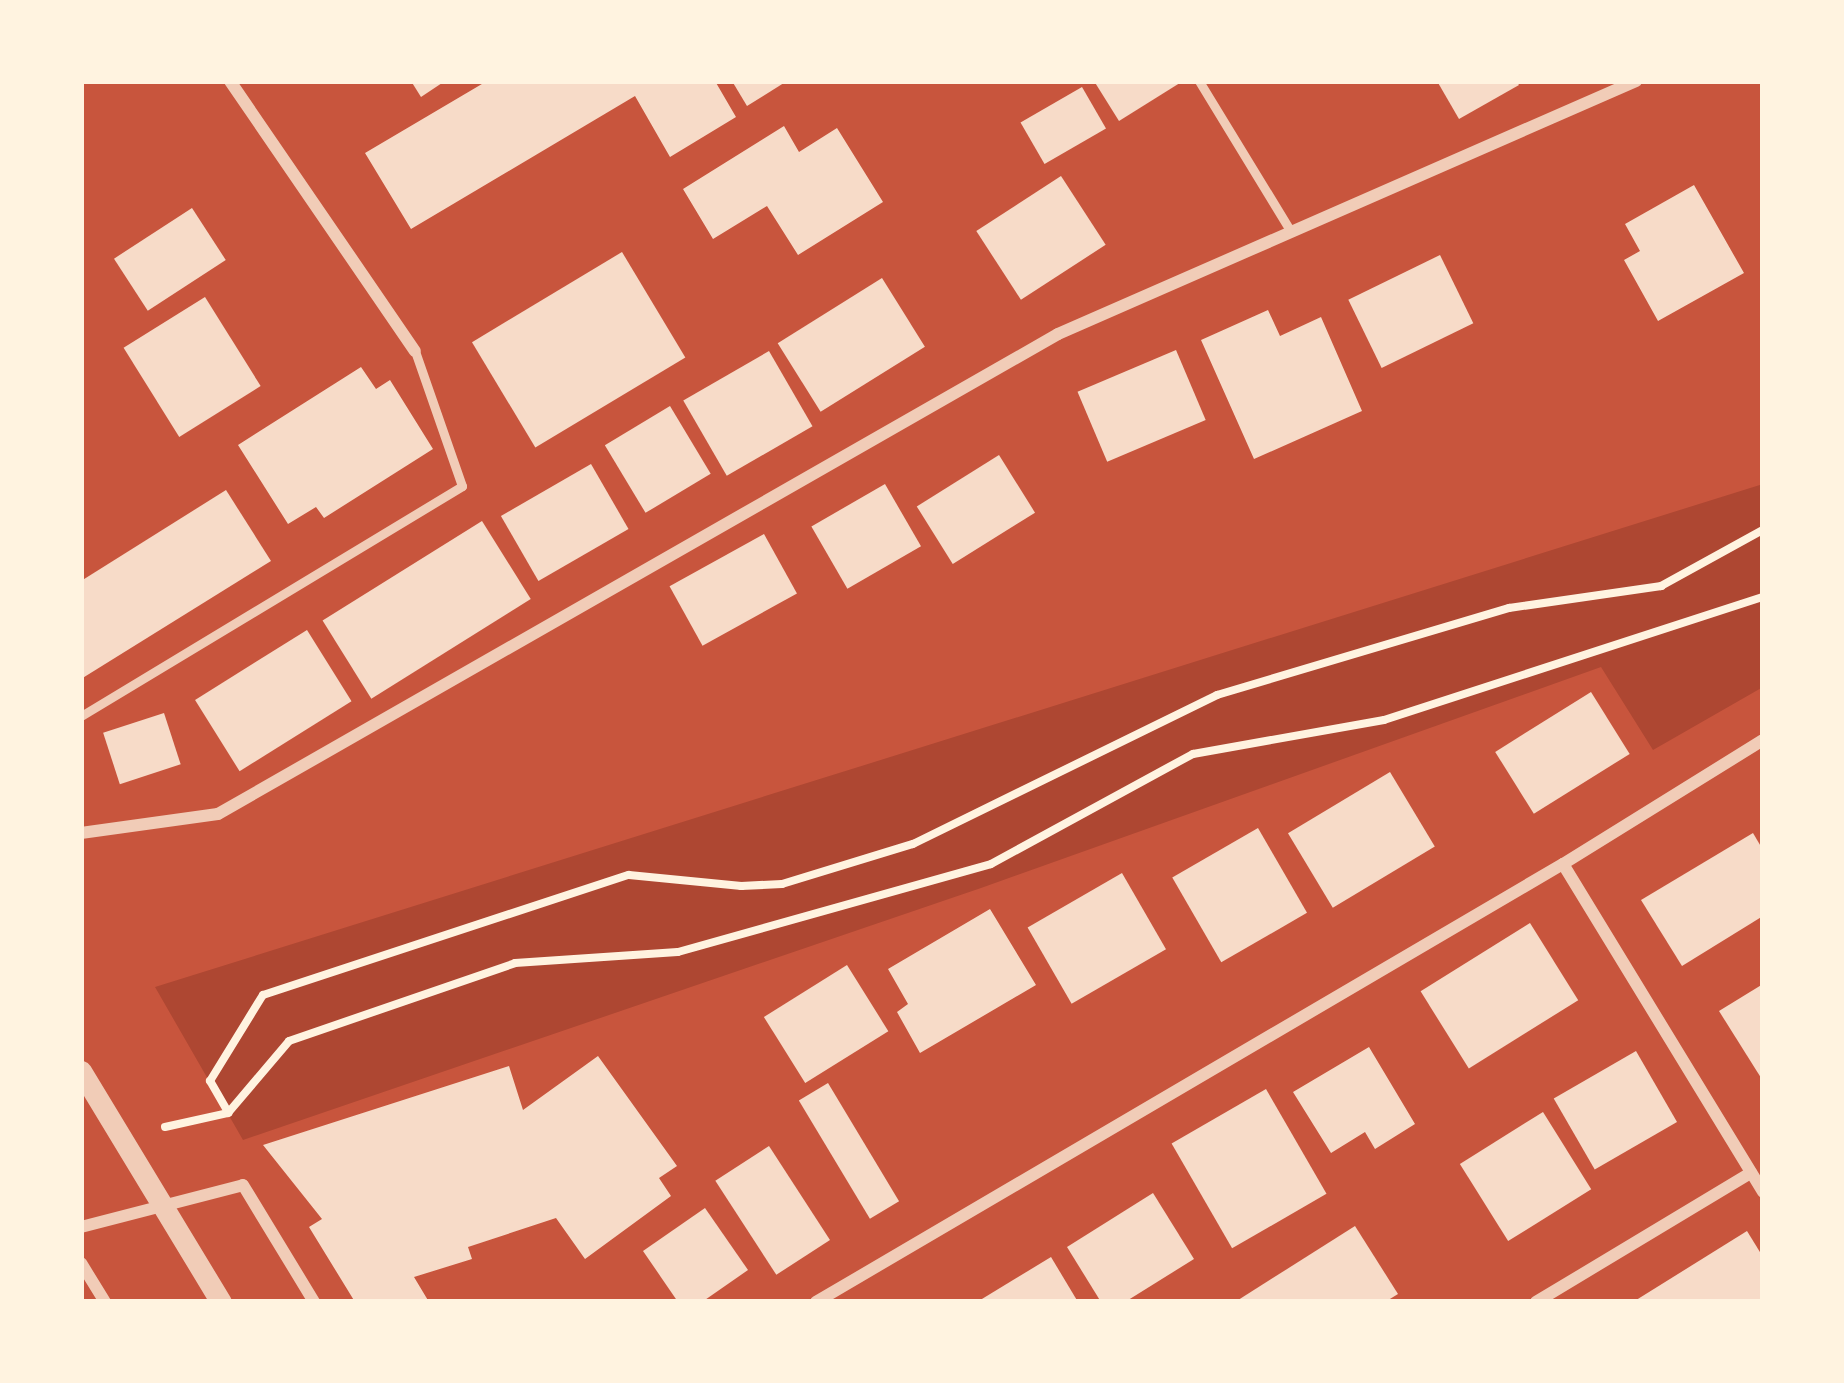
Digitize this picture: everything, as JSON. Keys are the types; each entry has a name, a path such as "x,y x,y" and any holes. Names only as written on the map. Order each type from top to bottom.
{"street":[{"path":"230,81 415,351"},
{"path":"81,833 218,814 1058,334 1636,81"},
{"path":"816,1302 1563,864 1763,740"},
{"path":"1563,864 1763,1192"},
{"path":"81,1071 221,1302"},
{"path":"1536,1302 1751,1173"},
{"path":"81,1227 244,1185 314,1302"},
{"path":"81,1263 105,1302"}],"lane":[{"path":"1199,81 1291,232"},
{"path":"81,716 462,487 415,351"}],"path":[{"path":"228,1113 209,1081 263,995 629,875 740,886 782,884 913,844 1217,695 1509,608 1661,586 1763,530"},
{"path":"144,1132 228,1113 289,1041 514,963 678,952 991,864 1193,754 1384,720 1763,597"}],"shaded area":[{"path":"1763,484 1763,687 1653,750 1601,667 981,888 243,1140 155,987"}],"building":[{"path":"411,81 445,81 421,97"},
{"path":"487,81 715,81 736,117 670,157 635,96 411,229 365,153"},
{"path":"732,81 787,81 747,106"},
{"path":"1094,81 1183,81 1119,121"},
{"path":"1437,81 1516,81 1519,85 1459,119"},
{"path":"1082,87 1106,129 1045,164 1021,122"},
{"path":"784,126 799,152 837,128 883,202 798,255 767,206 713,239 683,189"},
{"path":"1061,176 1106,245 1021,300 976,231"},
{"path":"1694,185 1744,273 1658,321 1624,260 1640,251 1625,224"},
{"path":"192,208 226,260 148,311 114,259"},
{"path":"622,252 685,357 535,448 472,342"},
{"path":"1440,255 1473,323 1382,368 1348,300"},
{"path":"882,278 925,347 821,412 778,343"},
{"path":"205,297 261,386 179,437 124,348"},
{"path":"1268,310 1280,336 1321,317 1362,411 1254,459 1201,340"},
{"path":"1176,350 1206,420 1107,462 1078,392"},
{"path":"769,351 812,426 727,476 683,401"},
{"path":"361,367 376,389 390,380 433,449 324,518 316,507 288,524 238,445"},
{"path":"670,406 711,474 646,513 605,445"},
{"path":"999,455 1035,513 953,564 917,506"},
{"path":"591,464 628,529 538,581 501,516"},
{"path":"885,484 921,546 847,589 811,526"},
{"path":"226,490 271,561 81,679 81,581"},
{"path":"482,521 531,599 371,699 323,621"},
{"path":"764,534 797,593 703,646 670,586"},
{"path":"307,630 352,701 240,771 195,700"},
{"path":"1591,692 1630,754 1534,814 1495,752"},
{"path":"164,713 181,764 120,784 103,733"},
{"path":"1390,772 1435,847 1333,908 1288,833"},
{"path":"1258,828 1307,913 1221,962 1172,878"},
{"path":"1753,833 1763,850 1763,916 1682,966 1641,900"},
{"path":"1122,873 1166,949 1072,1004 1028,927"},
{"path":"990,909 1036,985 920,1053 897,1012 908,1004 888,969"},
{"path":"1530,923 1578,1000 1469,1069 1421,991"},
{"path":"847,965 888,1031 805,1083 764,1017"},
{"path":"1763,984 1763,1081 1719,1011"},
{"path":"1369,1047 1415,1124 1375,1149 1365,1132 1331,1153 1293,1092"},
{"path":"1636,1051 1677,1122 1595,1170 1554,1098"},
{"path":"598,1056 677,1166 659,1178 671,1196 585,1259 556,1218 468,1247 472,1259 414,1277 429,1302 355,1302 309,1227 322,1219 263,1145 509,1066 523,1110"},
{"path":"828,1083 899,1201 870,1219 799,1101"},
{"path":"1266,1089 1326,1194 1232,1248 1172,1144"},
{"path":"1543,1112 1591,1189 1508,1241 1460,1164"},
{"path":"769,1146 830,1240 776,1275 715,1181"},
{"path":"1153,1193 1194,1259 1125,1302 1101,1302 1067,1247"},
{"path":"705,1208 748,1270 702,1302 678,1302 643,1251"},
{"path":"1355,1226 1398,1294 1385,1302 1235,1302"},
{"path":"1747,1231 1763,1257 1763,1302 1633,1302"},
{"path":"1051,1257 1078,1302 977,1302"}]}
